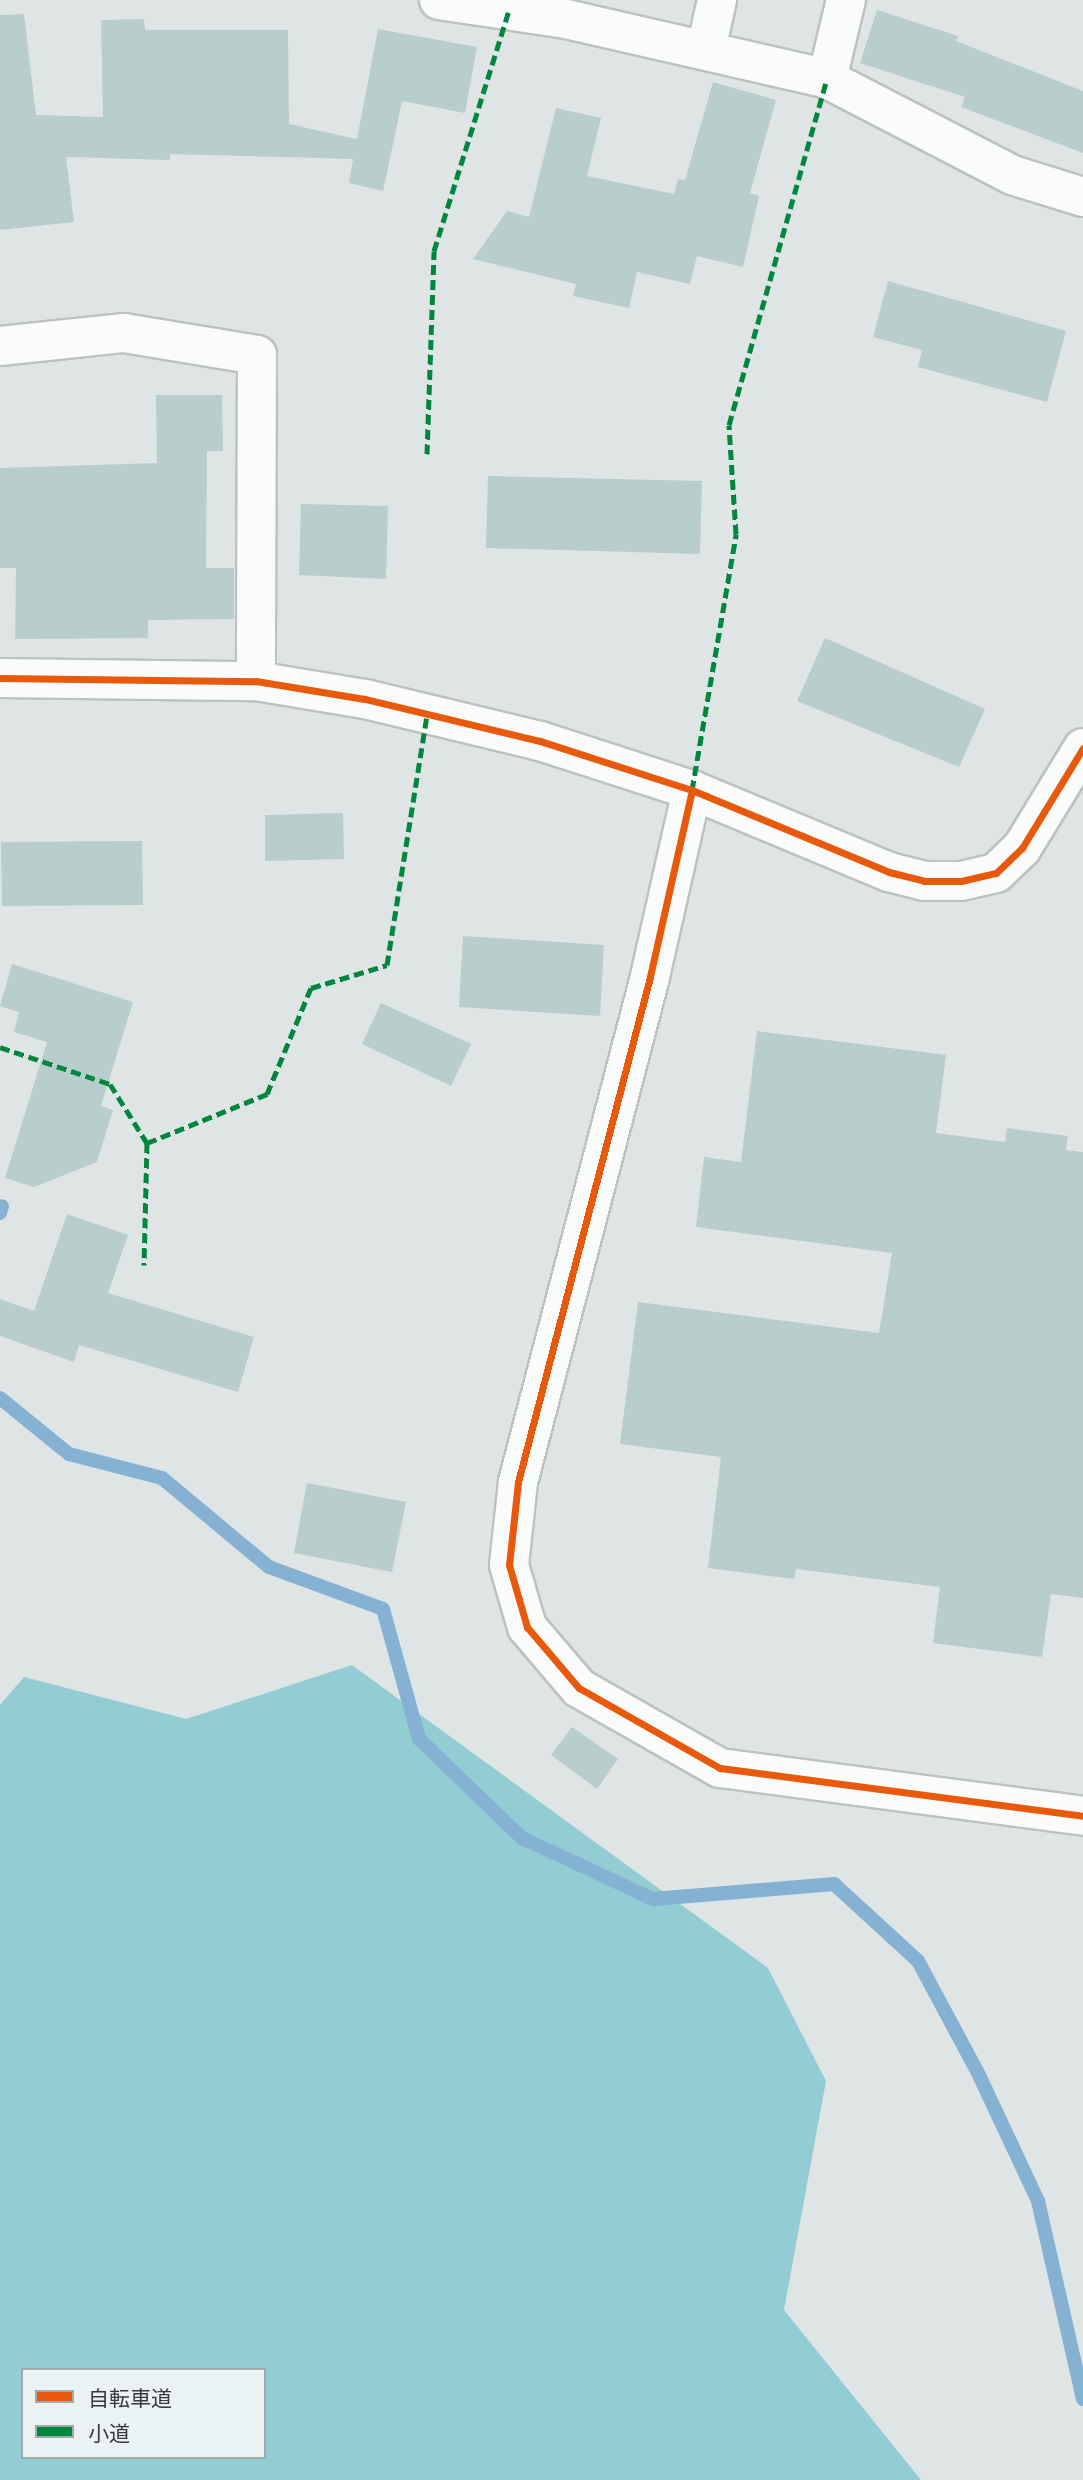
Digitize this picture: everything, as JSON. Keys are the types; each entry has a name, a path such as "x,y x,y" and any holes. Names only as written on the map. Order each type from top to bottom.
{"street":[{"path":"439,0 568,10 706,49 827,79 1012,175 1083,197"},
{"path":"706,49 718,0"},
{"path":"827,79 846,0"},
{"path":"0,346 124,333 257,355 256,681"},
{"path":"0,678 256,681 365,699 528,738 692,790 889,872 924,881 961,881 996,873 1022,848 1083,748"},
{"path":"692,790 650,977 518,1482 509,1565 527,1627 579,1688 720,1768 1083,1816"}],"shaded area":[{"path":"352,1665 768,1968 826,2081 784,2310 921,2480 0,2480 0,1705 24,1677 186,1719"}],"building":[{"path":"877,10 958,36 956,41 1083,91 1083,153 961,107 965,97 860,63"},
{"path":"24,14 36,115 103,117 101,20 144,19 145,30 288,30 289,124 357,139 378,29 477,47 465,113 402,101 383,191 349,183 353,159 170,154 170,160 66,157 74,222 0,230 0,15"},
{"path":"713,82 776,100 750,193 759,196 743,267 697,256 690,284 637,272 629,308 573,296 576,284 473,259 507,211 529,217 556,108 601,118 587,176 674,194 678,179 685,180"},
{"path":"888,281 1066,331 1047,402 918,367 922,350 873,337"},
{"path":"156,395 222,395 223,451 207,451 206,568 234,568 234,619 148,620 148,638 15,639 16,568 0,568 0,468 157,463"},
{"path":"488,476 702,481 700,554 486,548"},
{"path":"301,504 388,506 386,579 299,575"},
{"path":"825,638 985,709 959,767 797,701"},
{"path":"343,813 344,859 265,861 265,815"},
{"path":"142,841 143,905 2,906 1,842"},
{"path":"463,936 604,945 600,1016 459,1007"},
{"path":"12,964 133,1002 101,1106 113,1110 97,1162 34,1187 5,1178 47,1042 14,1032 19,1012 0,1006"},
{"path":"381,1003 471,1044 451,1086 362,1044"},
{"path":"757,1031 946,1055 936,1133 1005,1142 1007,1128 1068,1136 1066,1150 1083,1152 1083,1598 1051,1594 1042,1657 933,1643 940,1587 796,1569 794,1579 708,1568 721,1457 620,1444 638,1302 879,1333 892,1253 696,1227 704,1157 741,1162"},
{"path":"67,1214 128,1235 108,1293 254,1337 238,1392 79,1345 74,1362 0,1336 0,1299 34,1311"},
{"path":"307,1483 406,1502 392,1572 294,1553"},
{"path":"572,1727 618,1759 597,1789 551,1755"}],"waterway":[{"path":"0,1213 2,1206"},
{"path":"0,1398 69,1454 162,1478 269,1567 383,1609 419,1739 522,1838 653,1899 834,1884 918,1961 979,2075 1038,2201 1083,2399"}],"marked path":[{"path":"427,454 434,251 509,10"},
{"path":"692,790 736,534 729,425 827,79"},
{"path":"147,1143 267,1094 311,988 387,965 427,714"},
{"path":"0,1047 110,1084 147,1143 144,1265"}],"cycle path":[{"path":"0,678 256,681 365,699 540,741 692,790 889,872 924,881 961,881 996,873 1022,848 1083,748"},
{"path":"692,790 650,977 518,1482 509,1565 527,1627 579,1688 720,1768 1083,1816"}]}
